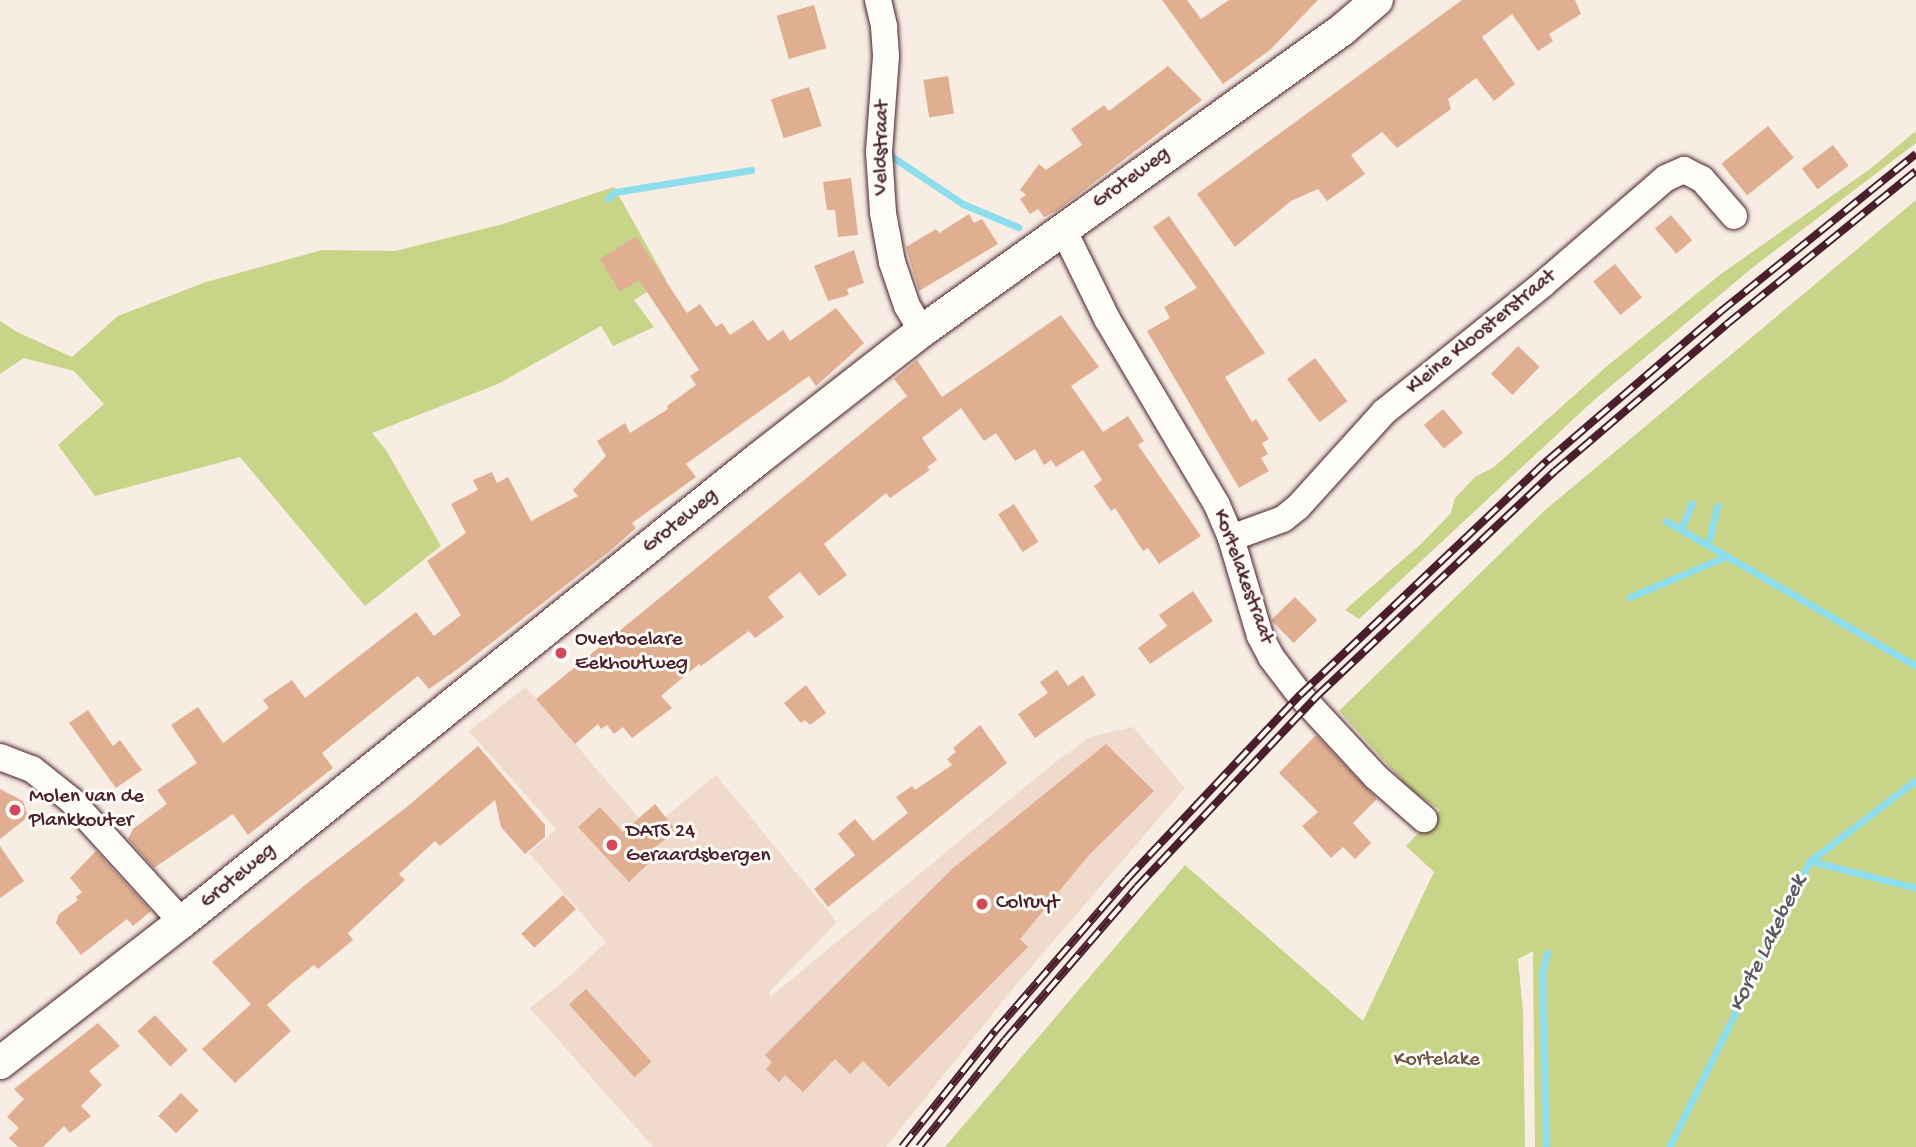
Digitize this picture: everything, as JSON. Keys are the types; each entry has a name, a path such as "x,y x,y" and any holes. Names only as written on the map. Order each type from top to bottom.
{"main road":[{"name":"Groteweg","path":"0,1063 182,922 758,459 922,331 1342,30 1377,0"}],"street":[{"name":"Veldstraat","path":"878,0 884,27 886,56 879,152 883,213 892,262 907,306 922,331"},
{"name":"Kleine Kloosterstraat","path":"1231,538 1283,519 1291,513 1384,412 1543,284 1666,178 1684,170 1702,179 1734,216"},
{"name":"Kortelakestraat","path":"1063,229 1107,319 1217,505 1231,538 1260,636 1271,657 1300,695 1376,777 1424,819"},
{"path":"0,757 32,769 71,800 182,922"}],"shaded area":[{"path":"526,687 649,830 716,775 837,922 769,992 770,997 1053,764 1090,737 1133,727 1185,788 1019,981 886,1147 653,1147 530,1008 606,942 529,853 556,829 469,731"}],"green space":[{"path":"1916,131 1916,143 1752,268 1594,400 1359,619 1345,610 1422,543 1451,513 1455,498 1475,477 1494,467 1607,366 1721,274 1870,169"},
{"path":"614,187 666,280 634,300 654,327 613,346 601,326 498,384 372,433 386,450 441,546 365,606 240,457 95,496 58,445 104,404 74,371 24,358 0,374 0,321 17,332 72,357 118,316 206,282 322,250 395,251 503,224"},
{"name":"Kortelake","path":"1916,200 1916,1147 1535,1147 1533,951 1518,959 1523,1012 1525,1147 945,1147 1185,865 1363,1021 1434,872 1406,846 1440,810 1410,789 1339,711 1544,511"}],"building":[{"path":"1162,0 1187,0 1201,19 1229,0 1318,0 1270,50 1223,84"},
{"path":"1462,0 1575,0 1581,14 1549,34 1553,41 1538,51 1512,14 1482,37 1515,84 1494,101 1476,78 1448,99 1451,109 1397,148 1382,132 1351,155 1365,174 1327,201 1318,189 1291,201 1235,247 1197,194"},
{"path":"814,5 826,48 789,59 777,16"},
{"path":"1168,66 1202,100 1058,210 1044,217 1038,209 1030,214 1020,199 1026,195 1020,190 1039,164 1046,170 1082,145 1071,129 1104,105 1109,111"},
{"path":"948,76 954,114 929,117 923,80"},
{"path":"809,87 822,126 784,138 771,99"},
{"path":"1768,126 1794,158 1747,196 1721,164"},
{"path":"1833,145 1849,166 1818,189 1802,168"},
{"path":"851,178 858,235 838,237 835,210 827,210 823,182"},
{"path":"969,214 974,223 982,219 998,244 919,291 906,247 936,229 939,233"},
{"path":"1671,215 1692,240 1676,254 1655,228"},
{"path":"1169,216 1265,353 1225,377 1252,422 1256,419 1269,439 1262,443 1268,454 1261,458 1269,471 1239,488 1147,331 1170,318 1164,307 1197,288 1153,227"},
{"path":"636,236 687,313 700,304 716,327 722,323 730,335 753,320 768,341 783,330 790,341 836,308 864,343 816,386 809,376 686,464 696,477 632,523 636,528 611,550 459,668 429,689 418,676 322,753 333,768 248,835 233,814 154,868 128,839 133,829 167,804 157,790 197,763 171,725 198,707 223,743 269,708 263,700 292,680 305,698 416,612 434,636 461,615 427,561 466,533 451,504 478,490 473,480 492,472 497,483 508,477 531,521 578,496 573,490 606,456 597,441 625,423 630,433 668,409 667,406 696,385 690,376 699,370 639,280 620,292 600,259"},
{"path":"854,250 864,283 847,289 849,295 828,301 814,266"},
{"path":"1615,264 1642,297 1620,315 1593,282"},
{"path":"1061,315 1099,367 1071,386 1103,432 1128,416 1144,441 1138,445 1201,536 1159,564 1148,548 1143,551 1115,508 1111,511 1094,486 1102,480 1083,450 1056,467 1051,460 1044,465 1035,449 1015,461 996,433 984,441 961,408 922,438 937,460 927,467 930,470 890,498 886,493 824,544 847,575 819,596 800,572 768,597 784,617 755,638 749,631 701,666 699,664 661,696 672,708 632,738 623,727 614,734 607,725 601,729 598,724 575,744 536,699 907,396 894,379 917,360 942,397"},
{"path":"1518,346 1540,367 1512,395 1491,374"},
{"path":"1315,358 1347,401 1320,422 1287,379"},
{"path":"1443,409 1463,433 1444,449 1424,425"},
{"path":"1014,504 1039,542 1023,552 998,514"},
{"path":"1193,591 1213,621 1150,664 1138,648 1167,626 1159,615"},
{"path":"1295,597 1317,620 1293,643 1271,620"},
{"path":"1057,670 1068,686 1083,675 1096,695 1035,738 1018,714 1048,693 1040,682"},
{"path":"806,685 826,713 810,725 805,720 801,723 784,703"},
{"path":"88,710 113,746 120,740 142,770 116,788 69,723"},
{"path":"980,725 1007,763 828,907 814,889 855,855 838,834 855,819 873,841 908,813 896,797 912,786 915,790 952,765 947,759 956,752 953,748"},
{"path":"1316,735 1377,799 1353,823 1371,843 1355,859 1343,847 1331,858 1302,826 1318,812 1279,773"},
{"name":"Colruyt","path":"1106,744 1154,791 1088,856 1020,939 1028,947 889,1087 863,1061 850,1074 835,1059 803,1092 785,1075 779,1082 766,1069 772,1062 765,1055 952,869"},
{"path":"478,746 545,825 545,837 525,854 501,827 495,800 440,846 435,841 399,874 405,880 348,933 353,940 318,969 314,965 267,1005 291,1031 235,1083 202,1049 251,1004 212,962 305,885 408,806"},
{"name":"Molen van de Plankkouter","path":"0,789 23,801 28,817 0,839"},
{"path":"655,804 676,830 645,856 650,862 629,882 578,827 600,807 623,832"},
{"path":"0,846 24,881 0,898"},
{"path":"96,851 151,911 133,926 127,919 81,955 56,923 59,914 78,900 76,897 82,892 70,878"},
{"path":"563,895 576,909 534,948 521,934"},
{"path":"586,989 652,1062 634,1077 569,1004"},
{"path":"155,1015 188,1050 170,1066 137,1031"},
{"path":"98,1023 120,1046 89,1071 102,1085 81,1106 91,1116 70,1133 64,1126 43,1147 18,1147 9,1138 19,1128 7,1117 24,1099 14,1089"},
{"path":"181,1093 199,1111 176,1133 158,1116"}],"waterway":[{"path":"888,154 963,204 1018,227"},
{"path":"608,198 615,192 751,170"},
{"path":"1681,529 1692,503"},
{"path":"1708,545 1717,506"},
{"path":"1666,521 1916,666"},
{"path":"1630,597 1727,556"},
{"name":"Korte Lakebeek","path":"1669,1147 1810,861 1916,780"},
{"path":"1810,861 1916,888"},
{"path":"1546,1147 1542,973 1547,953"}],"railway":[{"path":"902,1147 995,1031 1127,879 1300,695 1548,460 1720,312 1916,154"},
{"path":"919,1147 1005,1040 1137,887 1318,695 1555,471 1727,324 1916,171"}],"place":[{"name":"Overboelare Eekhoutweg","path":"561,653"},
{"name":"Molen van de Plankkouter","path":"15,810"},
{"name":"DATS 24 Geraardsbergen","path":"612,845"},
{"name":"Colruyt","path":"982,904"}]}
